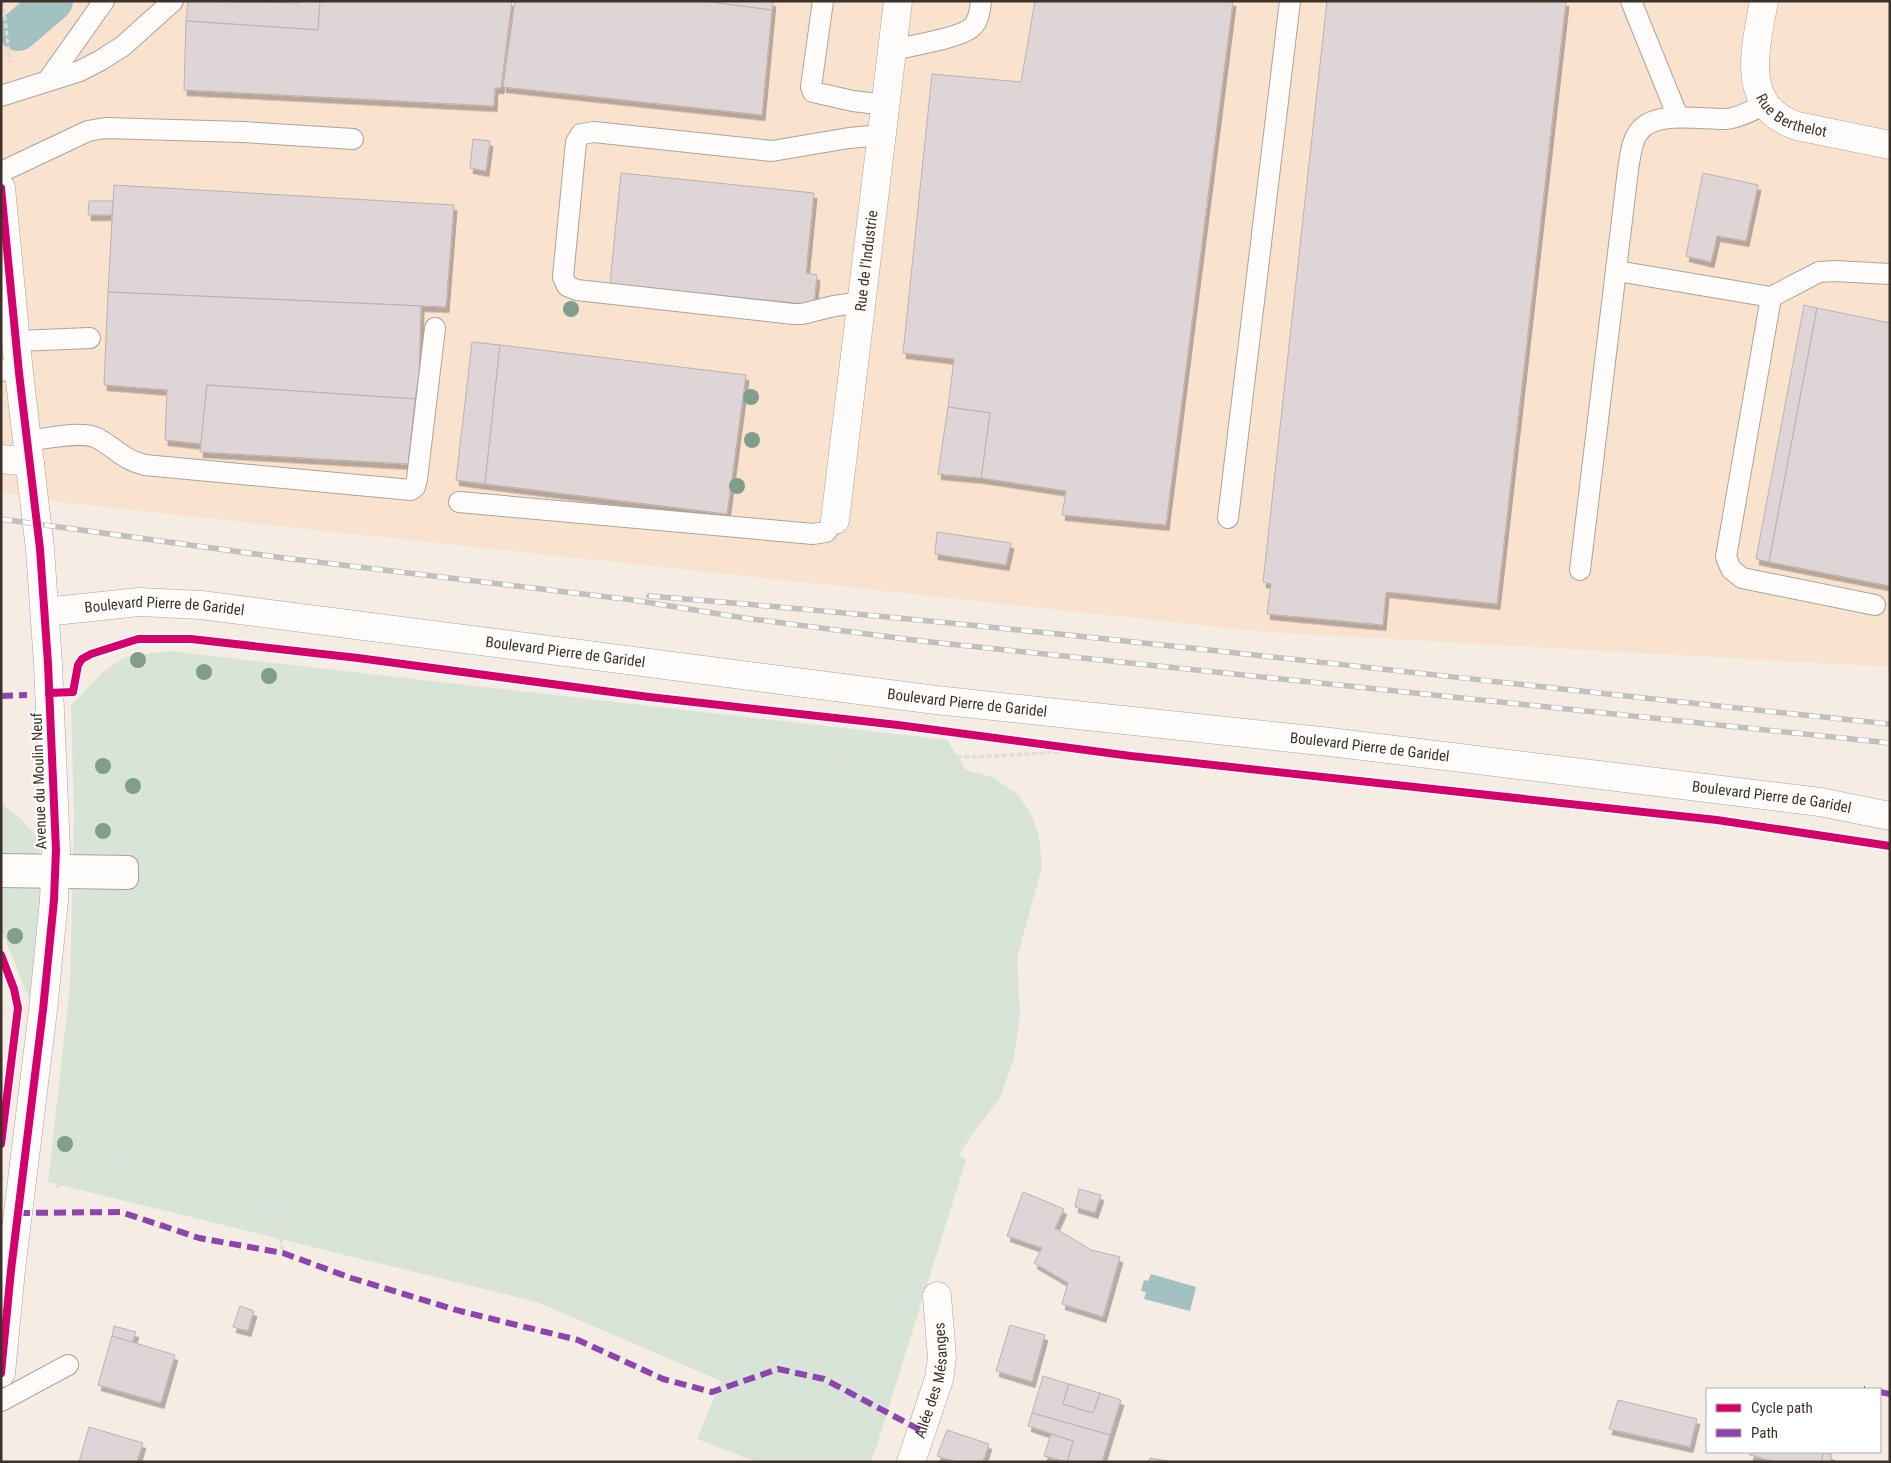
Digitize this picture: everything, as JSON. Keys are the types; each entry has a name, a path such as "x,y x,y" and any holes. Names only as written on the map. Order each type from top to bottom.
{"street":[{"name":"Rue de l'Industrie","path":"835,520 863,302 898,1"},
{"name":"Rue Berthelot","path":"1764,1 1755,49 1754,72 1757,88 1766,104 1777,116 1797,126 1890,145"},
{"name":"Avenue du Moulin Neuf","path":"1,188 17,340 10,371 28,452 45,612 54,803 55,871 43,1010 11,1270 1,1373"},
{"path":"1,459 28,452"},
{"name":"Boulevard Pierre de Garidel","path":"45,612 139,602 201,605 936,700 1330,742 1810,801 1890,816"},
{"name":"Allée des Mésanges","path":"911,1462 939,1379 942,1358 936,1296"}],"lane":[{"path":"48,80 104,1"},
{"path":"1,96 80,71 101,60 123,46 174,1"},
{"path":"823,1 811,87 813,92 853,101 886,105"},
{"path":"892,50 960,34 973,27 979,13 981,1"},
{"path":"1228,518 1290,1"},
{"path":"1631,1 1678,117"},
{"path":"1580,570 1628,170 1637,133 1650,122 1678,117 1726,119 1744,114 1766,104"},
{"path":"1,172 88,131 105,128 242,132 353,138"},
{"path":"863,302 834,306 802,314 793,314 577,290 567,286 563,277 576,142 581,134 594,132 772,151 849,138 882,135"},
{"path":"1617,271 1771,297 1819,272 1890,274"},
{"path":"1771,297 1726,557 1731,569 1742,578 1875,604"},
{"path":"28,452 84,434 95,437 125,458 145,465 411,490 416,484 417,479 435,328"},
{"path":"17,340 90,338"},
{"path":"459,502 813,534 826,532 835,520"},
{"path":"1,864 55,871"},
{"path":"1,877 55,871"},
{"path":"1,1401 68,1365"}],"path":[{"path":"3,1 11,68"},
{"path":"658,812 812,761 834,756 977,757 1082,751"},
{"path":"1,1004 1,1018"},
{"path":"54,1188 119,1153 142,1165 170,1165 196,1148 222,1141 274,1201 283,1254"}],"shaded area":[{"path":"1,1 1890,1 1890,667 1265,632 67,503 1,492"}],"green space":[{"path":"168,651 947,740 966,770 993,777 1018,795 1031,814 1039,836 1042,867 1017,958 1020,1013 1014,1058 1000,1098 959,1155 966,1160 870,1462 757,1462 697,1439 721,1381 537,1302 48,1182 70,985 74,816 71,705 103,672 125,657"},
{"path":"1,803 22,820 39,840 42,885 31,1003 1,929"}],"water":[{"path":"1151,1274 1196,1287 1190,1311 1144,1299 1146,1292 1141,1291 1144,1280 1148,1281"}],"building":[{"path":"188,1 299,3 299,1 320,1 318,30 186,21"},
{"path":"320,1 512,1 501,88 495,88 494,106 184,90 186,21 318,30"},
{"path":"515,1 704,1 772,10 762,115 503,87"},
{"path":"704,1 773,1 772,10"},
{"path":"1035,1 1233,1 1166,525 1062,515 1066,491 981,478 990,413 948,407 954,359 903,353 932,74 1021,82"},
{"path":"1327,1 1566,1 1497,604 1386,592 1383,625 1267,614 1271,584 1263,582"},
{"path":"473,139 490,141 486,171 470,168"},
{"path":"621,173 814,193 806,273 817,275 814,305 610,284"},
{"path":"1703,173 1758,185 1746,241 1717,236 1711,262 1686,256"},
{"path":"114,185 454,205 446,307 108,292"},
{"path":"89,201 113,201 112,215 88,215"},
{"path":"108,292 421,306 419,375 415,399 207,385 201,444 165,440 167,390 104,385"},
{"path":"1804,305 1817,308 1769,562 1756,559"},
{"path":"1817,308 1890,323 1890,586 1769,562"},
{"path":"472,342 500,345 485,484 456,480"},
{"path":"500,345 746,375 727,514 485,484"},
{"path":"207,385 415,399 408,464 200,452"},
{"path":"948,407 990,413 981,478 938,474"},
{"path":"937,532 1011,543 1006,565 935,554"},
{"path":"1079,1189 1101,1195 1095,1213 1075,1207"},
{"path":"1023,1192 1064,1209 1055,1228 1091,1250 1120,1257 1103,1317 1062,1304 1068,1283 1034,1263 1042,1248 1007,1236"},
{"path":"240,1306 254,1311 248,1331 233,1327"},
{"path":"1010,1325 1045,1335 1032,1382 996,1371"},
{"path":"114,1326 136,1332 132,1343 112,1336"},
{"path":"112,1336 175,1355 161,1403 98,1385"},
{"path":"1043,1376 1069,1384 1063,1404 1093,1413 1100,1393 1121,1400 1110,1435 1032,1413"},
{"path":"1069,1384 1100,1393 1093,1413 1063,1404"},
{"path":"1618,1400 1697,1419 1690,1447 1609,1429"},
{"path":"1032,1413 1110,1435 1102,1462 1067,1462 1073,1441 1028,1426"},
{"path":"89,1427 143,1443 137,1462 79,1462"},
{"path":"947,1430 989,1444 983,1462 957,1462 937,1456"},
{"path":"1051,1434 1073,1441 1067,1462 1044,1456"},
{"path":"1751,1453 1824,1453 1821,1462 1776,1462 1750,1455"},
{"path":"1824,1453 1832,1455 1830,1462 1821,1462"},
{"path":"1150,1458 1167,1461 1149,1462"}],"waterway":[{"path":"18,31 53,1"}],"railway":[{"path":"1,519 284,558 633,600 744,618 921,641 1890,743"},
{"path":"649,596 959,624 1890,724"}],"marked path":[{"path":"1,696 27,695"},
{"path":"18,1213 121,1212 199,1238 283,1253 351,1278 460,1311 578,1340 663,1379 712,1392 778,1369 824,1379 922,1431"},
{"path":"1881,1392 1890,1394"}],"cycle path":[{"path":"1,188 19,373 40,549 48,664 56,850 54,900 43,1010 11,1270 1,1373"},
{"path":"49,693 73,692 78,665 82,659 91,654 138,639 191,639 358,658 649,697 898,725 1131,756 1717,820 1890,846"},
{"path":"1,955 14,989 18,1008 1,1144"}]}
